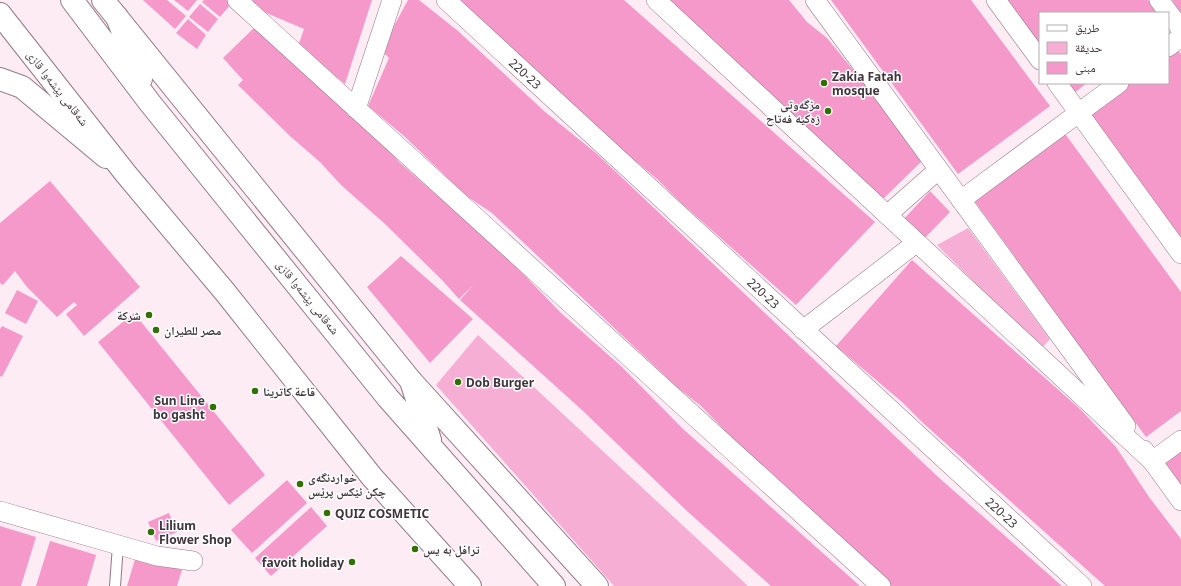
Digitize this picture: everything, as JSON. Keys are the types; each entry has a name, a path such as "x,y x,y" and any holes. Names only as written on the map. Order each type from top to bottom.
{"main road":[{"name":"شەقامی پێشەوا قازی","path":"72,0 150,103 388,398 554,586"},
{"path":"103,0 411,381 597,586"},
{"name":"شەقامی پێشەوا قازی","path":"0,14 126,174 230,298 372,477 470,586"},
{"path":"117,17 150,103"},
{"path":"0,79 22,86 126,174"},
{"path":"411,381 432,447"}],"street":[{"path":"356,109 392,0"},
{"name":"220-23","path":"446,0 1082,586"},
{"path":"656,0 1152,461"},
{"path":"815,0 1181,501"},
{"path":"996,0 1039,59"},
{"path":"1159,0 1168,12"},
{"path":"243,3 356,109 881,586"},
{"path":"1169,13 1181,29"},
{"path":"1169,46 1181,37"},
{"path":"1057,84 1181,254"},
{"path":"960,200 1118,84"},
{"path":"887,215 938,170"},
{"path":"803,330 916,243"},
{"path":"1152,461 1181,440"},
{"path":"0,511 158,556 193,561"}],"lane":[{"path":"115,586 118,544"}],"green space":[{"path":"968,228 1050,339 1041,349 937,245"},
{"path":"478,335 748,586 614,586 436,385"}],"building":[{"path":"143,0 167,0 186,16 175,29"},
{"path":"174,0 197,0 188,11"},
{"path":"204,0 227,0 231,4 220,17 202,2"},
{"path":"253,0 372,0 345,84 298,46 304,29 252,7"},
{"path":"408,0 419,0 458,31 544,111 596,153 937,476 1062,586 891,586 742,448 701,406 677,387 492,213 465,195 404,136 368,106 389,58 383,52 394,26"},
{"path":"454,0 624,0 875,222 796,305 679,201 658,180 613,142"},
{"path":"663,0 789,0 807,22 827,38 925,158 879,203"},
{"path":"831,0 971,0 1050,106 958,174"},
{"path":"1005,0 1148,0 1156,12 1039,12 1039,46"},
{"path":"1172,0 1181,0 1181,15"},
{"path":"200,4 218,19 208,32 189,17"},
{"path":"188,19 206,35 197,49 176,33"},
{"path":"258,24 380,141 400,163 502,252 561,313 622,367 683,429 860,586 771,586 688,512 583,411 460,300 474,284 459,299 442,280 385,224 341,185 320,162 291,137 238,85 243,80 223,58"},
{"path":"1176,48 1181,54 1181,246 1086,115 1128,84 1169,84 1169,53"},
{"path":"1068,84 1086,84 1074,93"},
{"path":"1063,131 1181,292 1181,411 1146,437 973,199"},
{"path":"50,181 140,287 84,336 66,314 77,305 74,302 57,317 27,287 15,271 3,285 0,283 0,223"},
{"path":"930,191 950,212 921,242 901,222"},
{"path":"401,256 473,319 430,363 367,287"},
{"path":"912,260 1080,409 1116,447 1149,497 1181,539 1181,586 1105,586 923,423 902,402 836,346"},
{"path":"17,290 38,301 26,324 5,313"},
{"path":"134,313 265,475 229,505 98,342"},
{"path":"2,326 23,336 2,377 0,376 0,329"},
{"path":"1181,449 1181,488 1162,463"},
{"path":"287,480 307,503 252,553 231,530"},
{"path":"311,507 327,526 271,576 255,558"},
{"path":"169,513 177,532 156,541 148,522"},
{"path":"0,526 36,537 21,586 0,586"},
{"path":"50,541 96,555 87,586 36,586"},
{"path":"136,556 182,570 177,586 127,586"}],"place":[{"name":"Zakia Fatah mosque","path":"824,83"},
{"name":"مزگەوتی زەکیە فەتاح","path":"828,111"},
{"name":"شرکة","path":"149,315"},
{"name":"مصر للطیران","path":"156,330"},
{"name":"Dob Burger","path":"458,382"},
{"name":"قاعة كاترينا","path":"255,391"},
{"name":"Sun Line bo gasht","path":"213,407"},
{"name":"خواردنگەی چکن ئێکس پرێس","path":"300,484"},
{"name":"QUIZ COSMETIC","path":"327,513"},
{"name":"Lilium Flower Shop","path":"151,532"},
{"name":"ترافل به يس","path":"415,549"},
{"name":"favoit holiday","path":"352,562"}]}
